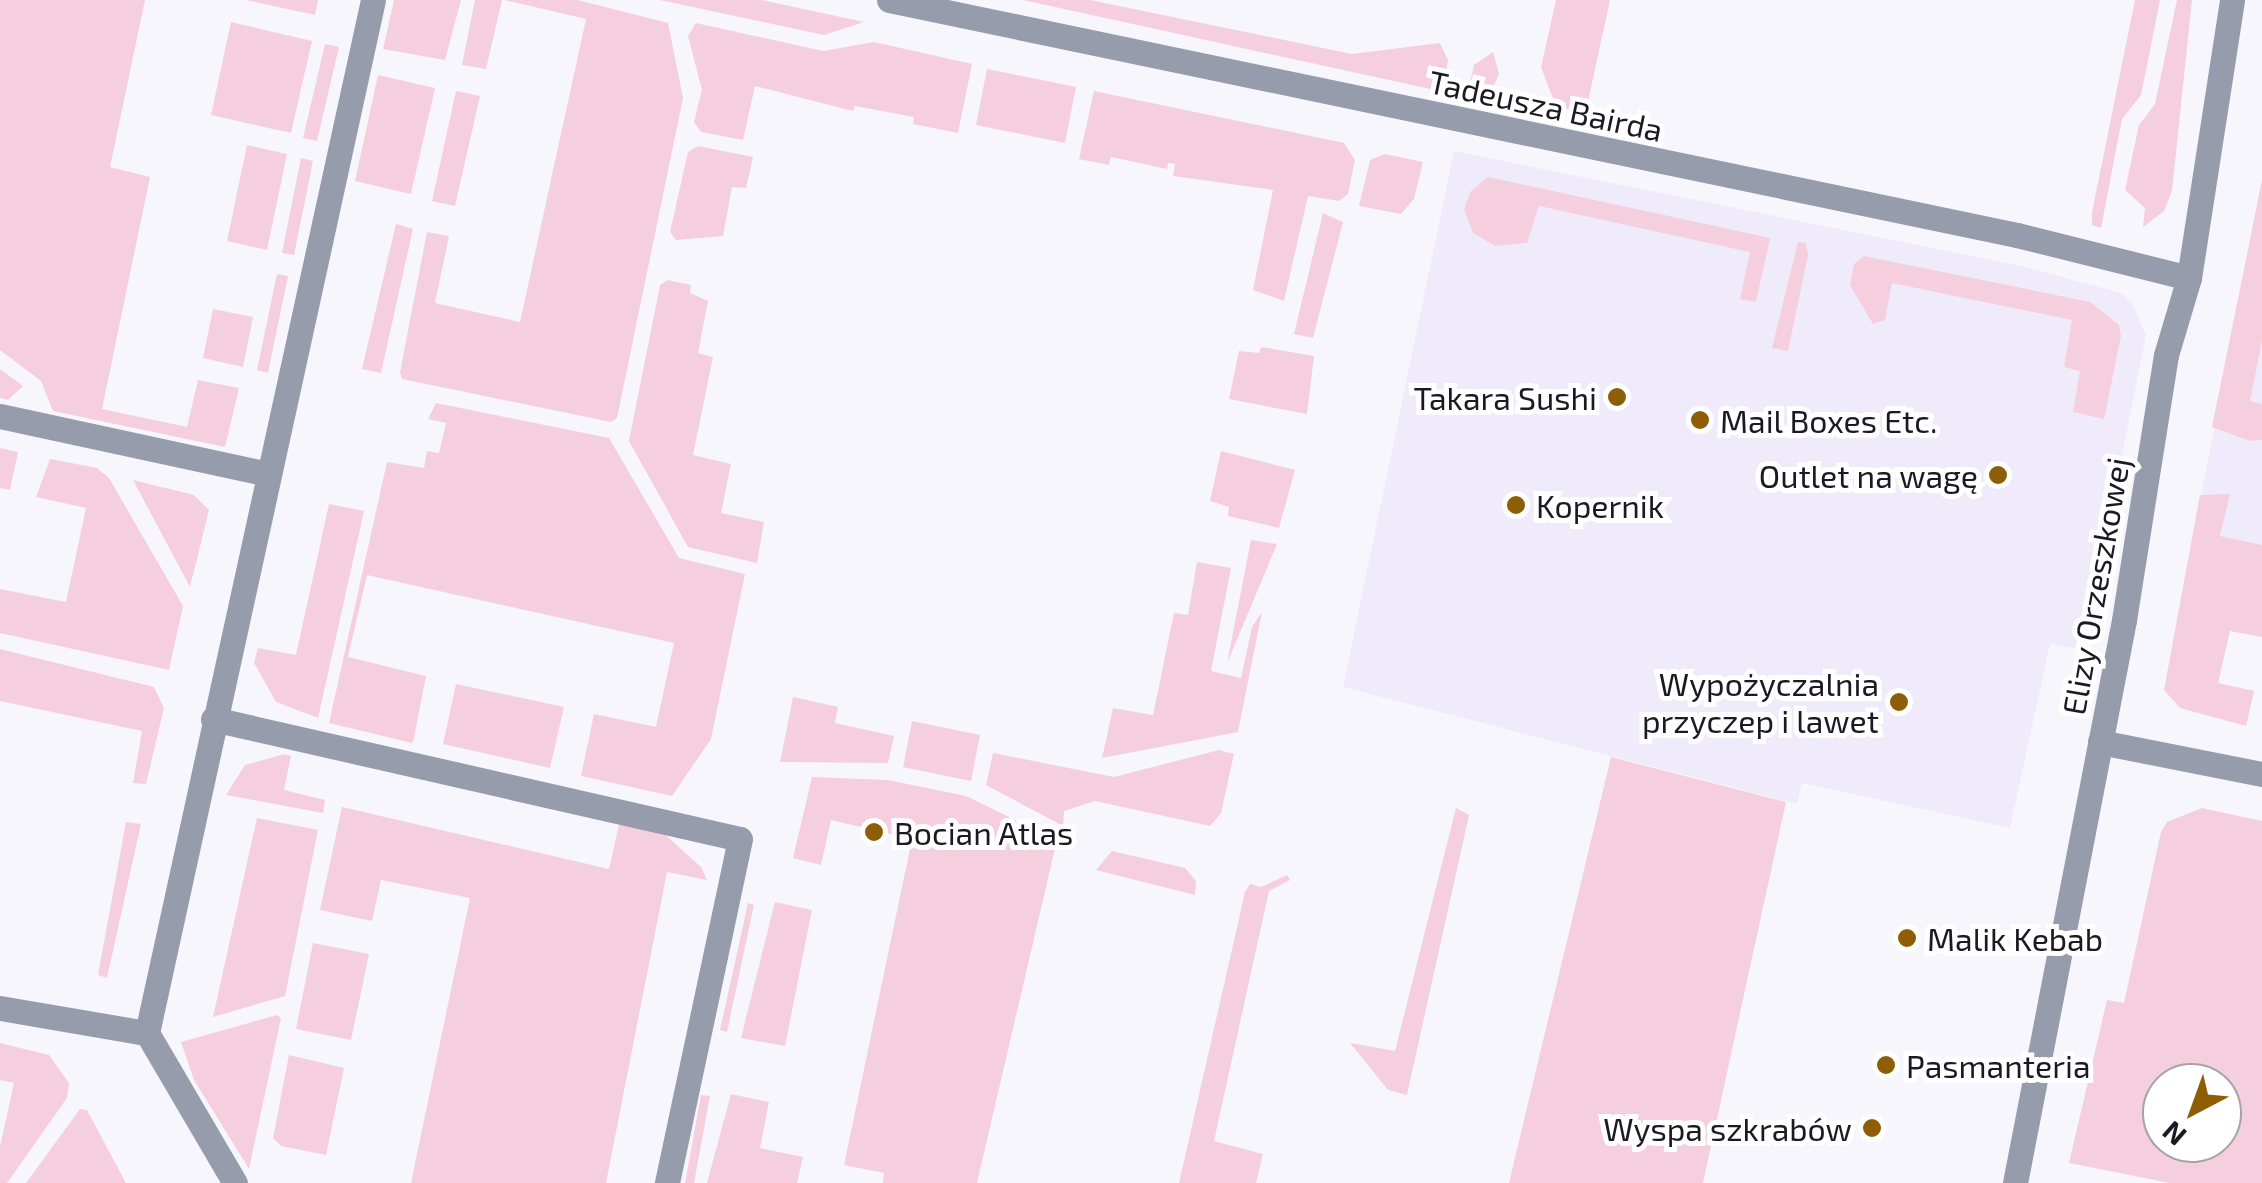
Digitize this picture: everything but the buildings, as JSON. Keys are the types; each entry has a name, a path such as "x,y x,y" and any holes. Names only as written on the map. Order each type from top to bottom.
{"street":[{"path":"234,1183 146,1033 373,0"},
{"name":"Tadeusza Bairda","path":"889,0 2016,235 2189,278"},
{"name":"Elizy Orzeszkowej","path":"2015,1183 2100,742 2166,356 2189,278 2232,0"},
{"path":"0,416 268,474"},
{"path":"213,720 740,839 667,1183"},
{"path":"2100,742 2262,774"},
{"path":"0,1008 146,1033"}],"shaded area":[{"path":"0,0 145,0 110,167 150,177 102,409 187,427 198,380 239,388 225,447 53,411 41,381 0,350"},
{"path":"246,0 318,0 315,15"},
{"path":"394,0 461,0 445,60 383,49"},
{"path":"475,0 502,0 486,69 462,65"},
{"path":"505,0 578,0 668,23 683,98 617,418 611,422 402,379 400,372 427,232 449,236 435,303 520,322 586,19"},
{"path":"660,0 762,0 864,22 824,35"},
{"path":"1023,0 1090,0 1352,54 1440,43 1448,60 1445,79 1470,84 1474,65 1493,52 1499,74 1492,89 1476,99"},
{"path":"1556,0 1610,0 1584,120 1554,101 1541,67"},
{"path":"2135,0 2160,0 2141,95 2122,119 2101,228 2092,225 2092,212"},
{"path":"2177,0 2192,0 2172,191 2164,211 2143,227 2145,208 2125,190 2139,125 2155,104"},
{"path":"231,22 312,41 291,133 211,115"},
{"path":"696,23 823,51 874,42 972,64 958,133 913,124 914,117 855,106 853,111 755,86 743,140 701,132 694,122 702,90 688,36"},
{"path":"325,44 339,47 317,141 303,138"},
{"path":"987,69 1076,87 1065,143 976,125"},
{"path":"378,75 435,88 411,194 355,181"},
{"path":"456,91 480,96 455,206 432,201"},
{"path":"1094,91 1344,143 1355,160 1348,194 1339,201 1308,196 1284,301 1253,290 1273,190 1173,176 1175,164 1168,163 1167,169 1111,157 1109,165 1079,159"},
{"path":"247,145 287,154 267,250 227,241"},
{"path":"698,146 753,157 746,188 732,187 723,236 676,240 670,232 688,152"},
{"path":"1454,151 2021,266 2121,293 2132,303 2146,335 2083,650 2050,644 2010,828 1802,783 1797,804 1343,687"},
{"path":"1385,154 1423,162 1414,199 1401,214 1359,206 1370,160"},
{"path":"301,158 313,161 294,255 282,253"},
{"path":"1488,177 1770,238 1756,302 1740,299 1750,252 1539,206 1527,243 1495,246 1473,233 1464,209 1471,191"},
{"path":"2262,180 2262,587 2186,574"},
{"path":"2262,180 2262,341 2250,401 2262,404 2262,440 2250,441 2212,427"},
{"path":"1323,213 1343,222 1313,338 1294,334"},
{"path":"396,224 413,229 381,373 362,369"},
{"path":"1798,242 1806,243 1808,255 1788,351 1772,348"},
{"path":"1864,256 2090,302 2119,325 2121,336 2104,419 2073,412 2080,371 2064,367 2072,320 1892,283 1885,320 1873,324 1850,285 1854,264"},
{"path":"277,274 288,276 268,373 257,370"},
{"path":"668,280 691,285 690,293 708,301 698,353 713,357 693,455 731,464 721,513 764,522 757,563 688,547 629,441 660,285"},
{"path":"213,309 253,317 243,367 203,358"},
{"path":"1261,347 1314,356 1307,414 1229,399 1239,351 1259,353"},
{"path":"0,369 23,386 8,400 0,398"},
{"path":"436,403 609,438 679,558 745,574 711,739 672,796 581,776 594,714 656,727 674,643 367,575 348,657 426,676 414,738 412,743 329,723 387,462 424,468 427,451 439,453 446,423 428,419"},
{"path":"0,448 18,452 10,490 0,488"},
{"path":"1221,451 1295,470 1279,528 1228,516 1229,507 1210,501"},
{"path":"50,459 97,468 109,478 183,606 169,670 0,633 0,589 66,602 86,508 36,497"},
{"path":"133,480 194,495 209,510 190,587"},
{"path":"2230,494 2220,536 2262,545 2262,637 2230,631 2218,683 2254,691 2246,726 2180,708 2164,690 2200,495"},
{"path":"329,504 364,511 318,718 276,702 254,663 258,648 296,655"},
{"path":"1251,540 1277,544 1228,661 1228,658"},
{"path":"1197,562 1231,568 1211,671 1241,678 1252,627 1262,612 1238,732 1102,758 1113,708 1153,715 1174,613 1188,615"},
{"path":"0,649 154,687 164,708 146,784 133,783 142,731 0,701"},
{"path":"456,684 564,707 550,768 443,744"},
{"path":"793,697 838,707 835,723 894,736 888,763 780,762"},
{"path":"912,721 980,735 971,781 903,767"},
{"path":"1219,750 1234,754 1221,813 1210,826 1095,801 1064,811 1063,826 986,785 993,753 1114,777"},
{"path":"285,754 291,756 284,790 325,800 323,813 226,795 245,765"},
{"path":"1611,757 1786,802 1703,1183 1509,1183"},
{"path":"812,777 888,780 966,796 1057,840 977,1183 883,1183 884,1173 844,1165 912,839 831,820 821,865 793,858"},
{"path":"342,807 609,869 620,820 662,832 701,867 707,880 667,872 606,1183 411,1183 470,898 381,880 372,921 320,910"},
{"path":"1456,808 1469,815 1407,1095 1388,1090 1350,1043 1395,1051"},
{"path":"2202,808 2262,821 2262,1183 2170,1183 2069,1163 2107,1000 2124,1003 2161,832 2167,822"},
{"path":"257,818 318,830 285,996 213,1017"},
{"path":"126,822 141,824 107,978 98,975"},
{"path":"1112,851 1185,868 1196,881 1195,895 1096,870"},
{"path":"1287,875 1290,880 1269,891 1214,1141 1263,1154 1256,1183 1179,1183 1245,892 1250,884 1261,887"},
{"path":"775,902 812,910 785,1046 741,1038"},
{"path":"748,903 754,905 727,1032 720,1030"},
{"path":"313,943 369,954 351,1040 296,1029"},
{"path":"277,1015 281,1018 249,1169 194,1080 181,1042"},
{"path":"0,1043 49,1055 69,1083 67,1098 7,1183 0,1183 0,1147 14,1083 0,1080"},
{"path":"289,1055 344,1068 326,1155 281,1146 273,1138"},
{"path":"731,1094 769,1102 760,1148 803,1157 797,1183 707,1183"},
{"path":"701,1095 710,1096 694,1183 685,1183"},
{"path":"80,1109 87,1110 126,1183 26,1183"}],"place":[{"name":"Takara Sushi","path":"1617,397"},
{"name":"Mail Boxes Etc.","path":"1700,420"},
{"name":"Outlet na wagę","path":"1998,475"},
{"name":"Kopernik","path":"1516,505"},
{"name":"Wypożyczalnia przyczep i lawet","path":"1899,702"},
{"name":"Bocian Atlas","path":"874,832"},
{"name":"Malik Kebab","path":"1907,938"},
{"name":"Pasmanteria","path":"1886,1065"},
{"name":"Wyspa szkrabów","path":"1872,1128"}]}
